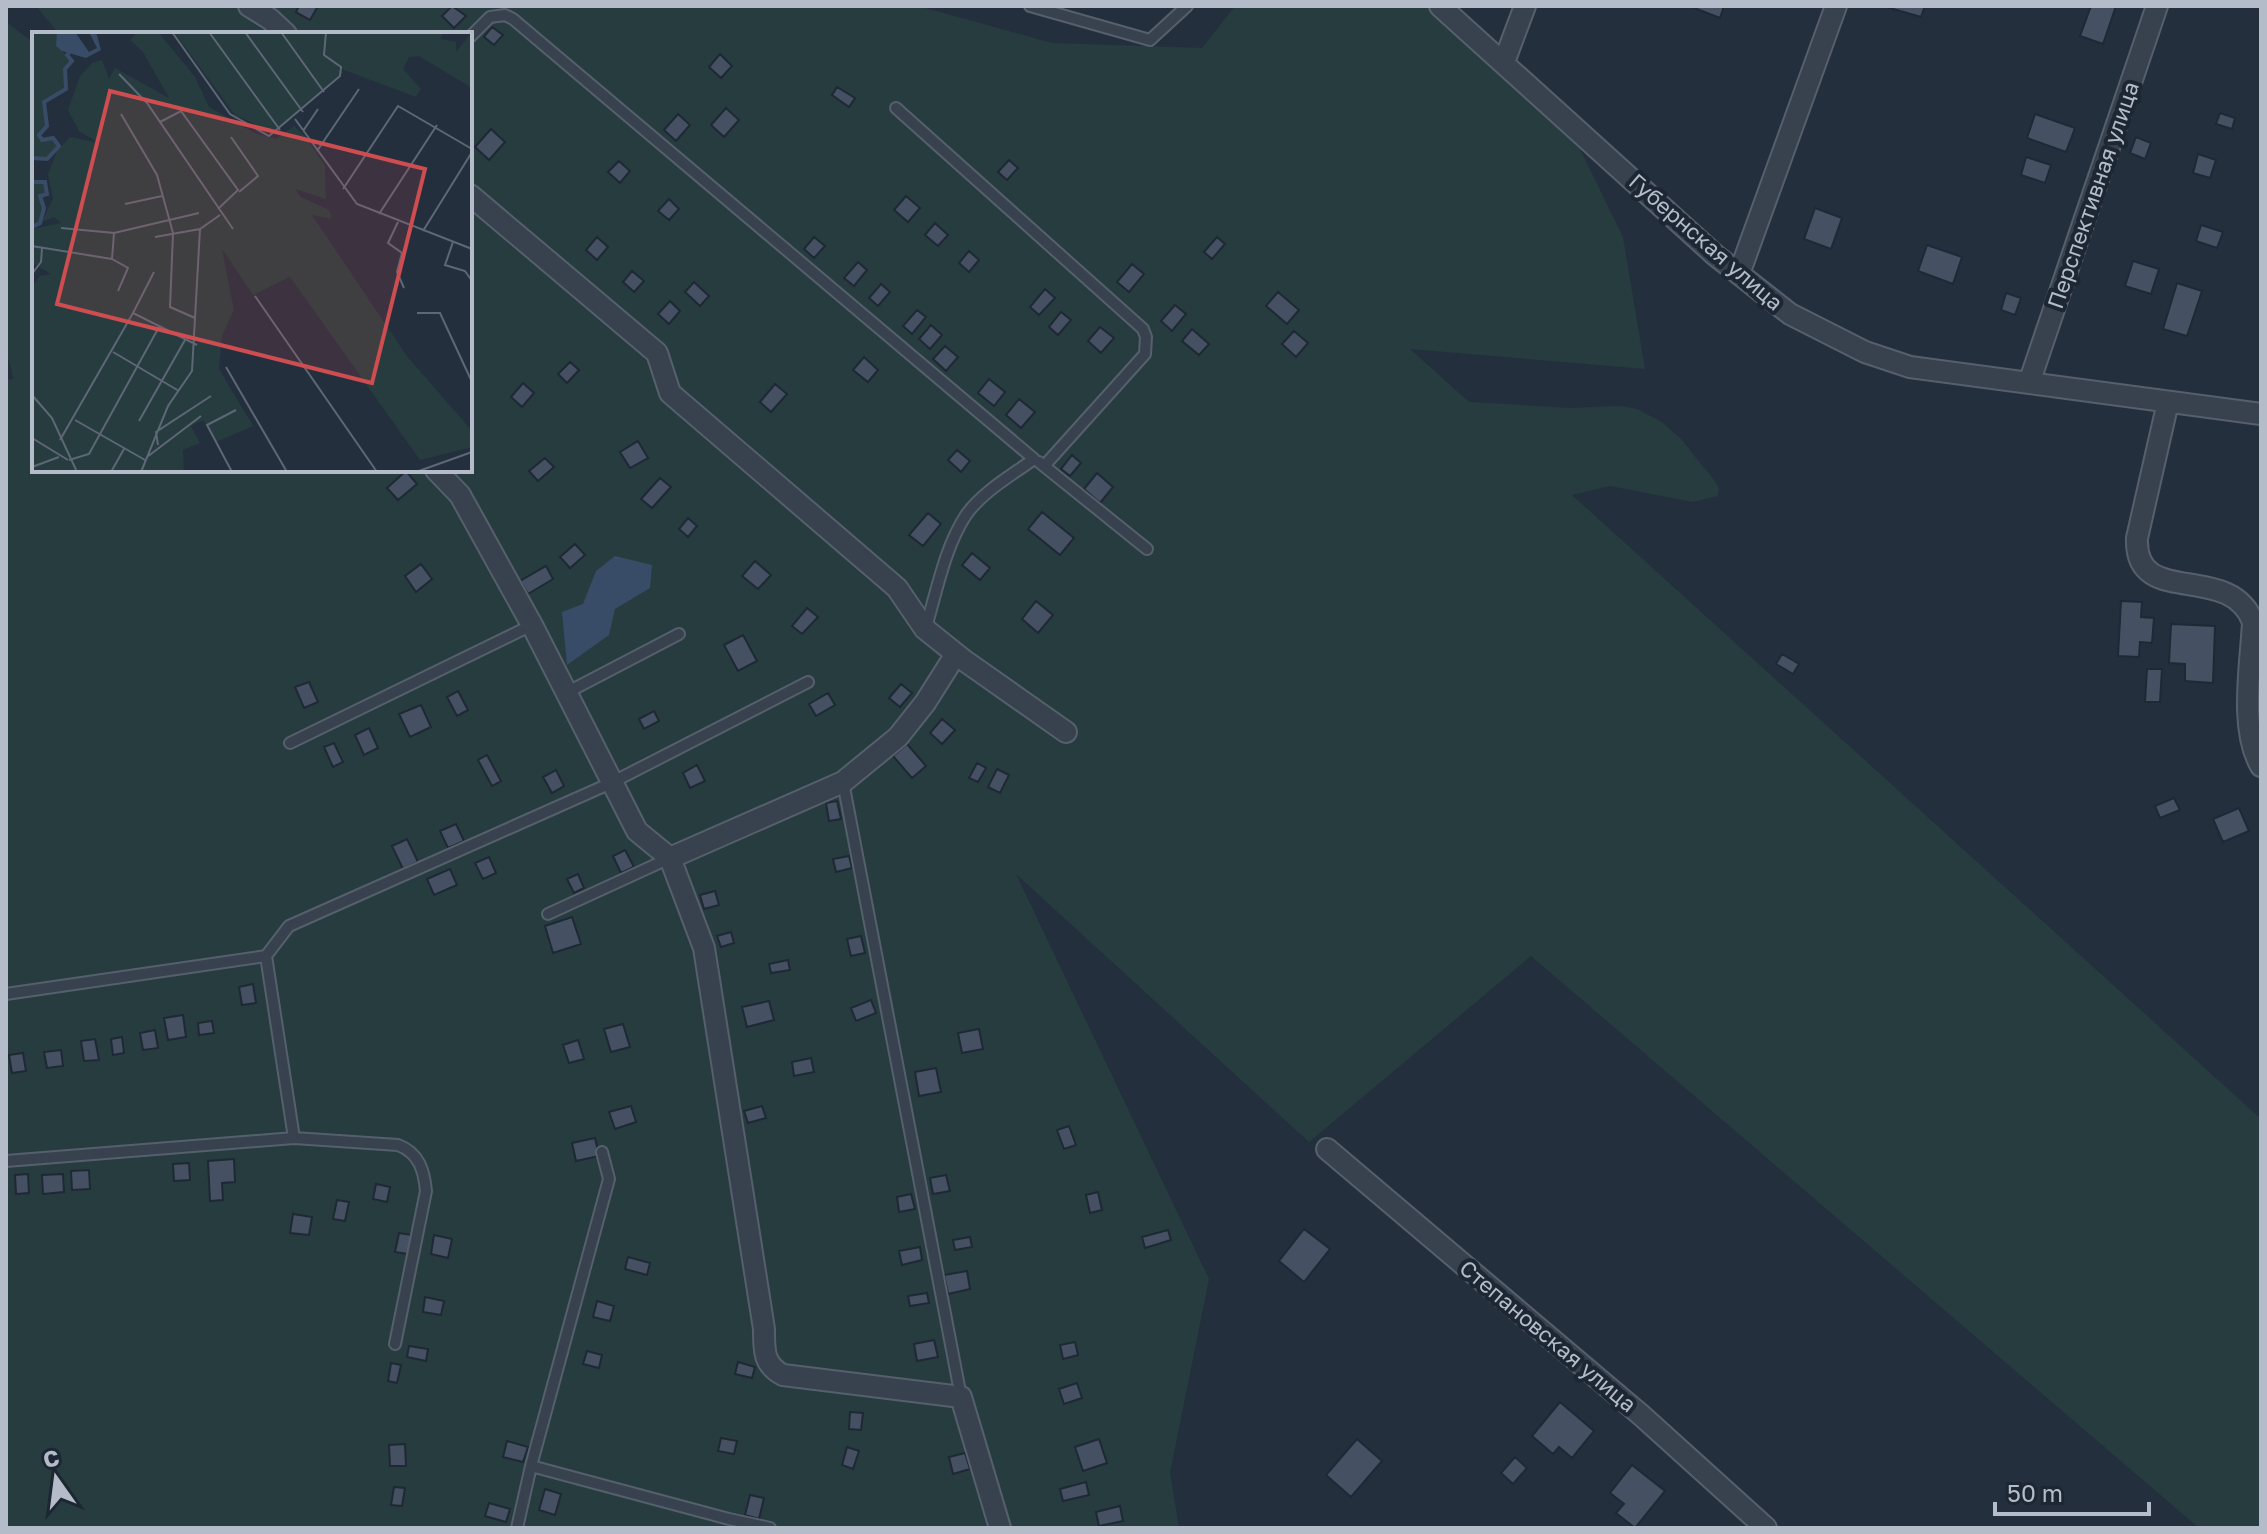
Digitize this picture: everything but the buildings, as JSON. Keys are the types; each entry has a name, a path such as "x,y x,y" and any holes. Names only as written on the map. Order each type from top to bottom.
{"street":[{"path":"249,6 272,13 285,32"},
{"name":"Губернская улица","path":"1440,6 1739,274 1790,314 1865,352 1910,367 2261,414"},
{"path":"1504,62 1525,6"},
{"path":"1739,274 1836,6"},
{"name":"Перспективная улица","path":"2029,383 2157,6"},
{"path":"472,197 657,353 670,393 897,588 925,629 1066,732"},
{"path":"2168,402 2136,551 2140,562 2154,576 2221,590 2233,595 2249,609 2253,622 2248,727 2261,766"},
{"path":"438,472 460,495 532,625 637,831 670,858 704,948 767,1363 783,1375 961,1397 1000,1528"},
{"path":"670,858 843,782 898,737 925,703 956,654"},
{"name":"Степановская улица","path":"1327,1149 1641,1415 1766,1528"}],"lane":[{"path":"1030,6 1150,40 1187,6"},
{"path":"472,35 490,17 505,15 513,19 1034,459 1147,549"},
{"path":"896,108 1143,329 1145,354 1045,465"},
{"path":"925,629 953,541 967,513 986,494 1034,459"},
{"path":"290,743 532,625"},
{"path":"566,693 679,634"},
{"path":"6,994 266,956 289,926 611,783 808,682"},
{"path":"843,782 961,1397"},
{"path":"548,914 670,858"},
{"path":"266,956 294,1138"},
{"path":"6,1161 294,1138 398,1145 408,1149 420,1165 426,1191 395,1344"},
{"path":"517,1528 609,1179 602,1152"},
{"path":"531,1466 728,1524 770,1528"}],"green space":[{"path":"36,6 918,6 1052,43 1202,48 1235,6 1426,6 1580,149 1623,237 1645,369 1410,349 1469,402 1571,408 1621,406 1637,409 1662,422 1681,439 1714,480 1719,488 1718,496 1693,502 1610,486 1572,495 2261,1119 2261,1528 2199,1528 1531,956 1309,1142 1016,874 1209,1279 1170,1473 1179,1528 6,1528 6,380 13,379 6,358 6,22 32,42 32,472 472,472 472,32 57,32"}],"water":[{"path":"615,556 652,565 650,588 615,609 609,635 567,665 562,612 583,604 596,571"}]}
